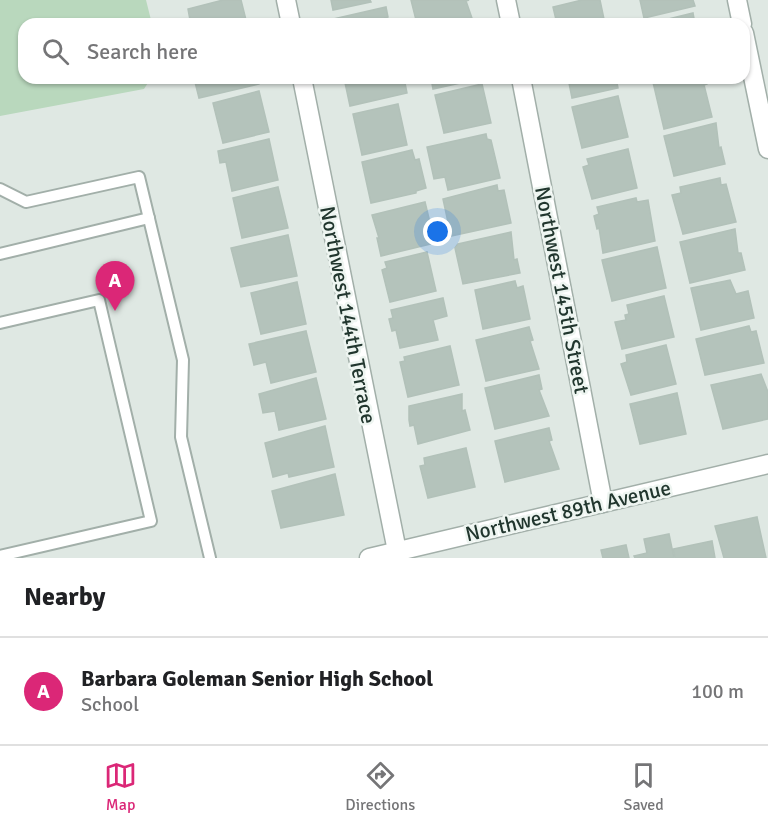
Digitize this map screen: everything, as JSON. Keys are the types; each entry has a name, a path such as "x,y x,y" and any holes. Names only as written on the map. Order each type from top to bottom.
{"street":[{"path":"286,0 290,18"},
{"path":"506,0 510,18"},
{"path":"737,0 741,18"},
{"path":"750,62 768,149"},
{"name":"Northwest 144th Terrace","path":"303,84 397,551"},
{"name":"Northwest 145th Street","path":"522,84 603,502"},
{"name":"Northwest 89th Avenue","path":"369,558 768,464"}],"lane":[{"path":"0,189 26,202 139,177 183,360 181,437 210,558"},
{"path":"0,254 149,218"},
{"path":"0,323 99,300 151,521 0,556"}],"green space":[{"path":"0,0 146,0 150,18 18,18 18,84 147,84 144,89 0,116"}],"building":[{"path":"223,0 241,0 246,18 190,18 188,9"},
{"path":"331,0 370,0 371,2 333,10"},
{"path":"411,0 469,0 466,1 472,18 416,18"},
{"path":"582,0 600,0 604,18 556,18 553,7"},
{"path":"640,0 693,0 695,6 644,18"},
{"path":"386,7 388,17 385,18 337,18"},
{"path":"693,13 694,18 673,18"},
{"path":"196,84 259,84 199,98"},
{"path":"345,84 405,84 407,93 350,106"},
{"path":"432,84 456,84 433,89"},
{"path":"482,84 491,123 444,133 435,95"},
{"path":"569,84 617,84 618,88 572,98"},
{"path":"653,84 707,84 704,85 712,117 664,129"},
{"path":"259,91 269,132 223,143 213,103"},
{"path":"618,96 628,137 582,148 572,107"},
{"path":"398,104 407,145 362,155 353,114"},
{"path":"716,123 719,148 721,147 725,164 674,176 664,136"},
{"path":"486,134 487,139 491,140 500,178 448,190 445,177 434,179 427,147"},
{"path":"269,139 278,180 232,191 226,162 220,163 218,151"},
{"path":"628,149 637,188 592,199 583,167 589,165 587,159"},
{"path":"412,150 415,160 419,159 426,188 416,193 371,203 362,162"},
{"path":"720,178 721,185 726,184 736,222 683,234 672,195 681,193 680,187"},
{"path":"497,185 498,191 504,190 511,223 451,236 443,199"},
{"path":"278,187 288,228 242,238 233,198"},
{"path":"636,198 637,202 648,200 655,241 603,253 599,228 597,229 594,216 599,214 597,207"},
{"path":"425,202 435,243 381,256 377,238 379,238 372,215"},
{"path":"735,229 738,253 741,253 745,270 690,283 680,242"},
{"path":"511,232 514,260 517,259 520,273 463,284 455,248 458,244"},
{"path":"288,235 297,276 241,287 231,248"},
{"path":"657,247 666,288 612,301 602,260"},
{"path":"427,252 436,291 390,302 382,270 387,268 385,262"},
{"path":"730,280 736,294 748,291 754,318 701,330 691,288"},
{"path":"515,281 517,288 523,286 530,319 483,329 475,290"},
{"path":"297,282 306,324 261,334 251,293"},
{"path":"664,296 674,337 622,349 615,322 626,320 625,315 629,314 627,305"},
{"path":"443,298 447,316 433,320 438,340 400,348 396,330 392,331 389,319 393,318 391,310"},
{"path":"749,326 751,332 756,331 764,363 705,375 696,339"},
{"path":"529,327 533,340 530,341 539,369 486,381 476,340"},
{"path":"306,331 316,372 271,383 266,362 254,365 249,344"},
{"path":"666,345 676,384 631,395 621,364 627,362 626,355"},
{"path":"450,346 459,385 408,397 400,362 405,361 404,357"},
{"path":"761,374 768,392 768,419 723,429 711,385"},
{"path":"539,375 542,389 539,390 549,416 495,429 485,388"},
{"path":"316,378 326,419 279,430 275,411 263,413 259,394"},
{"path":"677,393 686,434 640,444 630,404"},
{"path":"462,394 462,411 465,410 470,430 418,444 414,425 410,426 409,406"},
{"path":"325,426 334,467 289,477 288,473 273,477 265,443"},
{"path":"549,428 552,440 549,441 559,469 505,482 495,441"},
{"path":"466,448 475,487 428,498 420,466 425,465 424,458"},
{"path":"335,474 344,515 281,528 272,491"},
{"path":"757,517 766,558 724,558 715,526"},
{"path":"669,534 674,558 635,558 634,556 647,553 644,539"},
{"path":"712,541 715,558 675,558 673,549"},
{"path":"626,545 629,558 603,558 601,550"}],"place":[{"name":"Barbara Goleman Senior High School","path":"115,311"}]}
